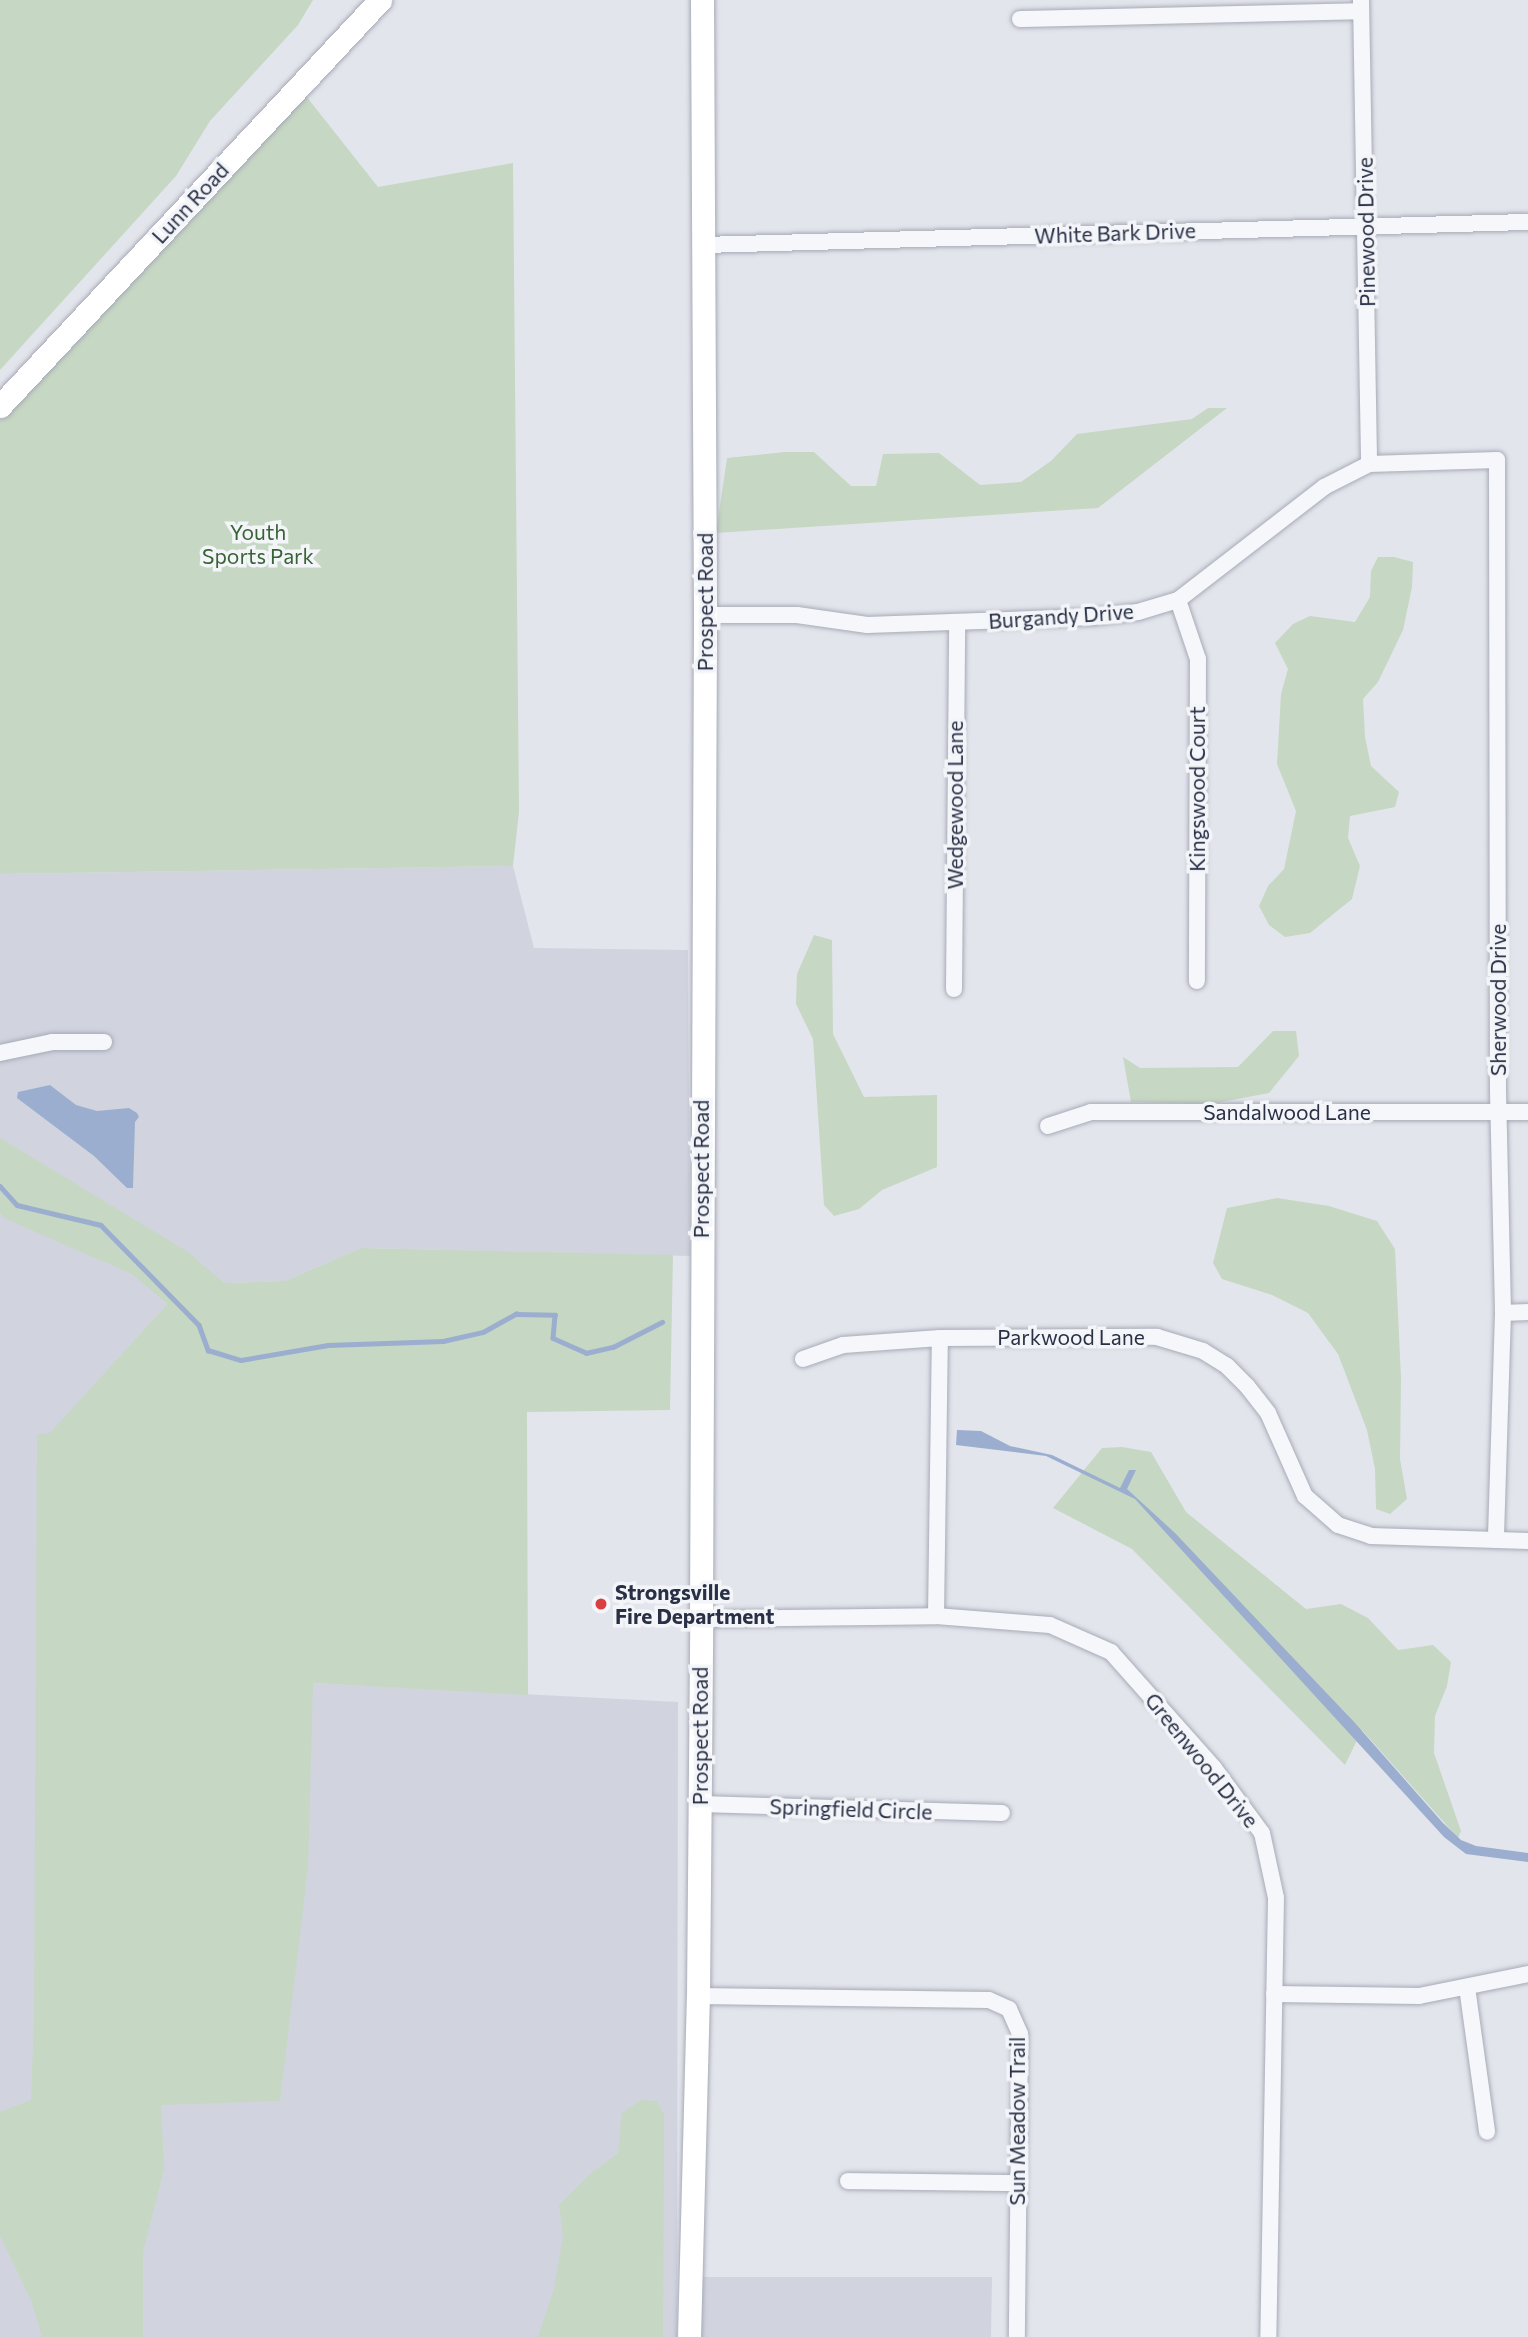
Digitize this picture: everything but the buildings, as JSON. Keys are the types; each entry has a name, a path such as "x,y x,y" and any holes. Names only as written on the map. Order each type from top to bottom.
{"street":[{"name":"Lunn Road","path":"0,406 380,0"},
{"name":"Prospect Road","path":"689,2337 700,1804 705,615 702,0"},
{"path":"1020,19 1361,6"},
{"name":"Pinewood Drive","path":"1361,6 1367,226 1369,464"},
{"name":"White Bark Drive","path":"703,245 1528,222"},
{"name":"Burgandy Drive","path":"705,615 797,615 867,625 1093,617 1138,612 1178,600 1324,486 1369,464 1497,460"},
{"name":"Sherwood Drive","path":"1496,1540 1503,1313 1499,1112 1497,460"},
{"name":"Kingswood Court","path":"1178,600 1198,659 1197,981"},
{"name":"Wedgewood Lane","path":"954,989 957,622"},
{"path":"0,1053 52,1042 104,1042"},
{"name":"Sandalwood Lane","path":"1048,1126 1091,1112 1528,1112"},
{"path":"1503,1313 1528,1312"},
{"name":"Parkwood Lane","path":"803,1359 843,1345 940,1338 1157,1337 1203,1351 1227,1366 1247,1386 1268,1413 1305,1496 1338,1525 1371,1536 1528,1541"},
{"path":"936,1616 940,1338"},
{"name":"Greenwood Drive","path":"701,1619 936,1616 1051,1625 1111,1652 1214,1768 1262,1832 1276,1898 1268,2337"},
{"name":"Springfield Circle","path":"700,1804 1002,1813"},
{"path":"1274,1994 1419,1996 1528,1973"},
{"path":"1467,1987 1487,2132"},
{"name":"Sun Meadow Trail","path":"698,1996 989,2000 1009,2009 1020,2034 1017,2337"},
{"path":"849,2181 1017,2183"}],"shaded area":[{"path":"513,866 534,948 688,950 690,1256 361,1248 285,1281 203,1284 134,1274 167,1304 51,1433 313,1683 678,1702 677,2337 0,2337 0,874"},
{"path":"699,2277 992,2277 991,2337 697,2337"}],"green space":[{"path":"0,0 313,0 298,25 210,121 176,176 0,370"},
{"name":"Youth Sports Park","path":"302,91 378,187 513,163 519,812 513,866 0,874 0,414"},
{"path":"1208,408 1227,408 1098,508 716,533 727,458 814,452 851,486 876,486 883,454 939,453 980,485 1021,482 1051,461 1077,434 1192,419"},
{"path":"1378,557 1394,557 1413,562 1412,587 1403,630 1378,682 1363,699 1365,737 1371,766 1399,792 1395,807 1350,816 1348,838 1360,866 1352,899 1310,933 1285,937 1269,925 1259,906 1268,886 1284,869 1296,811 1277,764 1281,694 1288,669 1275,643 1293,624 1310,616 1355,622 1370,597 1371,571"},
{"path":"814,935 832,940 833,1034 864,1097 937,1095 937,1167 882,1190 859,1209 834,1216 824,1205 813,1039 796,1004 797,974"},
{"path":"1273,1031 1296,1031 1299,1056 1269,1093 1211,1104 1131,1102 1123,1057 1140,1068 1238,1067"},
{"path":"0,1138 188,1252 224,1283 285,1281 361,1248 673,1255 670,1410 527,1412 528,1695 313,1683 308,1868 280,2101 161,2105 164,2169 143,2252 143,2337 42,2337 31,2300 0,2236 0,2112 31,2100 34,2020 37,1435 50,1433 167,1304 132,1274 6,1219 0,1213"},
{"path":"1277,1198 1329,1206 1377,1221 1395,1249 1401,1378 1400,1459 1407,1499 1390,1514 1376,1509 1375,1469 1367,1430 1338,1354 1308,1313 1272,1295 1222,1279 1213,1263 1227,1208"},
{"path":"1122,1447 1151,1452 1186,1512 1306,1609 1341,1604 1368,1618 1398,1650 1433,1645 1451,1662 1447,1686 1435,1716 1434,1753 1461,1831 1458,1838 1362,1730 1345,1765 1132,1549 1053,1508 1102,1448"},
{"path":"641,2100 657,2101 664,2115 663,2337 538,2337 554,2289 563,2236 559,2205 590,2174 618,2153 622,2113"}],"water":[{"path":"50,1085 76,1105 97,1111 129,1108 137,1113 139,1117 135,1122 133,1188 127,1188 94,1156 17,1098 18,1092"},
{"path":"957,1430 981,1431 1010,1446 1052,1455 1120,1488 1129,1470 1136,1470 1127,1489 1175,1533 1355,1723 1443,1823 1461,1840 1476,1846 1528,1853 1528,1862 1466,1854 1444,1837 1135,1499 1046,1456 956,1445"}],"waterway":[{"path":"0,1186 17,1205 101,1225 199,1325 208,1350 241,1360 328,1345 443,1341 483,1332 516,1314 555,1315 553,1338 586,1353 613,1347 662,1322"}],"place":[{"name":"Strongsville Fire Department","path":"601,1604"}]}
